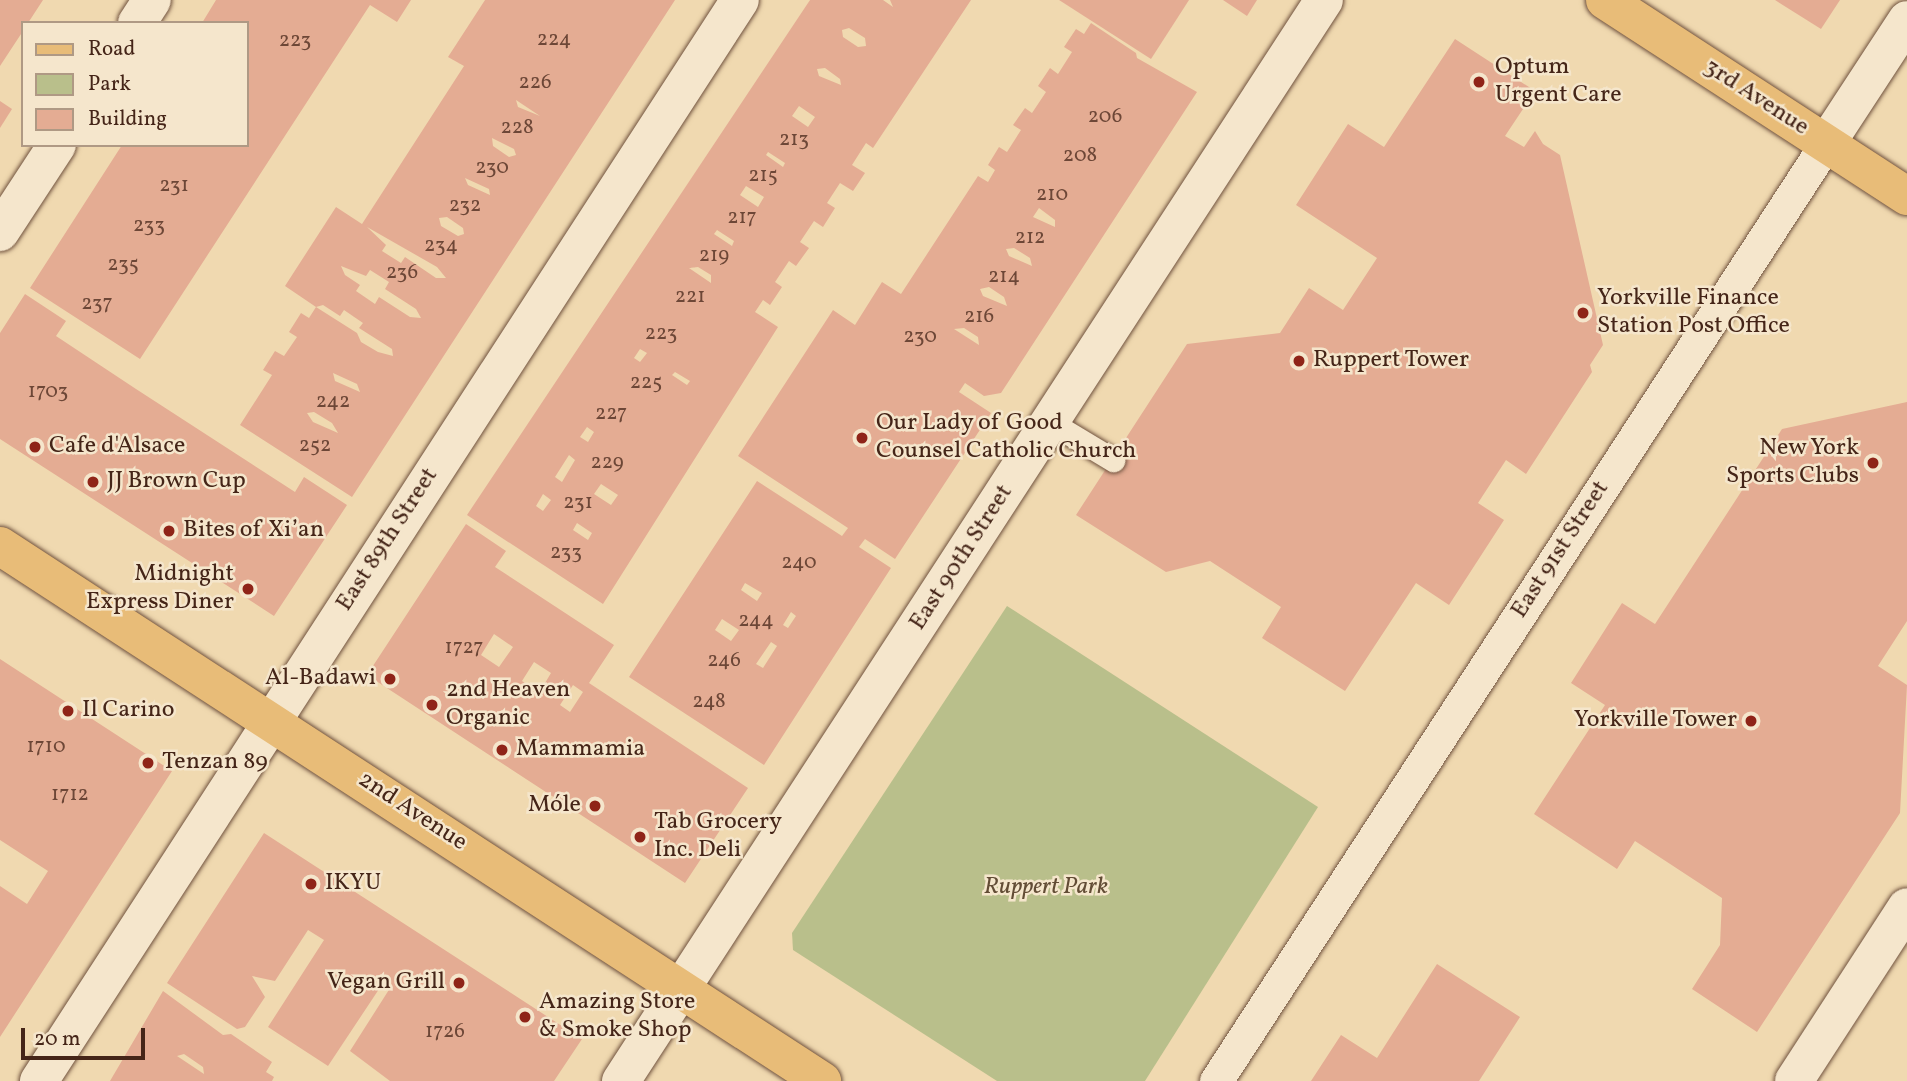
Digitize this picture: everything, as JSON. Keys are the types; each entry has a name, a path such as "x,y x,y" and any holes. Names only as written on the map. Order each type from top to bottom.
{"main road":[{"name":"3rd Avenue","path":"1605,0 1907,197"},
{"name":"2nd Avenue","path":"0,546 822,1081"}],"street":[{"path":"138,21 152,0"},
{"name":"East 89th Street","path":"39,1081 740,0"},
{"name":"East 90th Street","path":"621,1081 1324,0"},
{"name":"East 91st Street","path":"1216,1081 1907,20"},
{"path":"0,232 56,147"},
{"path":"1794,1081 1907,907"}],"lane":[{"path":"1050,422 1113,460"}],"green space":[{"name":"Ruppert Park","path":"1007,606 1318,807 1145,1081 997,1081 793,950 792,933"}],"building":[{"path":"0,0 43,0 29,21 21,21 21,34 0,66"},
{"path":"216,0 411,0 397,22 370,5 140,359 30,288 121,147 248,147 248,21 203,21"},
{"path":"485,0 675,0 352,497 240,425 272,375 263,370 275,351 284,356 297,337 289,332 301,313 309,318 316,307 285,286 336,207 362,224 464,66 448,57","holes":["516,100 540,116 518,107","492,138 514,149 516,155 509,157 493,146","465,178 489,189 490,195 468,185","447,217 463,228 464,234 458,236 441,226 439,218","367,227 437,267 446,278 436,278 405,257 401,263 382,251 386,245","341,266 366,276 370,270 389,282 385,289 416,309 421,318 410,317 379,297 375,304 356,291 360,285 345,275","323,305 340,316 344,310 363,323 359,328 392,349 393,356 378,352 361,342 357,333 316,307","333,373 357,384 360,392 335,381","314,412 332,423 338,433 313,422 307,413"]},
{"path":"810,0 883,0 893,7 890,0 971,0 873,148 866,143 852,165 865,173 853,191 840,183 827,203 835,208 823,227 814,221 800,242 809,248 796,266 789,261 775,282 782,287 770,305 763,300 755,312 778,327 603,604 467,515","holes":["849,28 865,38 866,46 858,47 843,37 842,30","825,68 840,79 841,85 819,76 817,69","799,106 815,117 808,127 792,116","768,152 785,163 783,167 766,155","746,186 764,197 758,207 740,195","717,230 734,241 732,246 714,234","698,267 711,275 711,283 689,268","640,349 647,353 640,362 634,358","675,372 690,381 687,385 672,375","587,427 594,432 588,442 580,437","569,455 575,460 562,482 555,477","601,484 618,495 611,505 594,494","543,494 551,500 543,511 536,506","577,523 592,533 588,540 573,530"]},
{"path":"1059,0 1189,0 1151,59"},
{"path":"1223,0 1257,0 1247,16"},
{"path":"1775,0 1840,0 1821,29"},
{"path":"1091,23 1136,53 1137,58 1197,92 1001,393 984,396 965,383 959,392 991,413 895,559 865,539 859,547 891,568 764,765 629,677 757,481 842,536 848,528 738,456 833,310 855,325 882,282 901,294 978,176 988,182 995,170 988,165 999,147 1007,152 1021,130 1013,125 1025,108 1032,113 1046,92 1038,86 1050,68 1058,74 1072,52 1064,47 1076,29 1084,34","holes":["1039,208 1055,220 1055,227 1033,217","1014,248 1030,258 1032,266 1009,256 1006,249","989,287 1004,297 1007,306 983,296 980,289","964,328 978,337 979,345 954,329","745,583 762,593 757,601 741,590","791,612 796,616 788,628 783,625","722,619 739,630 731,641 715,630","771,642 777,646 763,668 756,664"]},
{"name":"Ruppert Tower","path":"1455,39 1535,91 1505,136 1524,147 1535,131 1543,144 1560,155 1603,345 1590,365 1592,372 1526,474 1506,460 1478,503 1504,520 1449,605 1416,583 1345,691 1262,638 1281,607 1210,561 1166,572 1076,515 1187,344 1280,333 1309,288 1343,310 1377,258 1296,205 1348,124 1384,147"},
{"path":"0,101 12,109 0,128"},
{"path":"25,294 66,321 56,336 136,389 295,492 304,477 347,505 274,616 0,439 0,333"},
{"name":"Yorkville Tower","path":"1907,402 1907,621 1878,666 1907,685 1900,813 1757,1032 1692,989 1720,945 1722,898 1635,841 1617,869 1534,814 1605,705 1571,683 1622,603 1655,624 1782,429"},
{"path":"466,524 506,551 495,567 614,645 589,683 748,788 685,883 367,675","holes":["494,634 513,647 499,667 481,655","534,662 551,673 539,693 522,681","573,685 583,692 570,712 560,705"]},
{"path":"0,659 172,771 0,1037 0,886 27,904 48,871 0,840"},
{"path":"264,833 582,1039 554,1081 390,1081 350,1051 392,985 385,980 328,1066 268,1027 324,940 308,930 275,981 252,976 265,997 245,1027 237,1029 167,983"},
{"path":"1437,964 1520,1017 1479,1081 1311,1081 1341,1035 1377,1058"},
{"path":"163,991 223,1035 231,1034 272,1062 266,1072 274,1077 272,1081 110,1081","holes":["184,1054 203,1067 204,1074 177,1056"]}],"place":[{"name":"Optum Urgent Care","path":"1479,82"},
{"name":"Yorkville Finance Station Post Office","path":"1583,313"},
{"name":"Ruppert Tower","path":"1299,361"},
{"name":"Our Lady of Good Counsel Catholic Church","path":"862,438"},
{"name":"Cafe d'Alsace","path":"35,447"},
{"name":"New York Sports Clubs","path":"1873,463"},
{"name":"JJ Brown Cup","path":"93,482"},
{"name":"Bites of Xi’an","path":"169,531"},
{"name":"Midnight Express Diner","path":"248,589"},
{"name":"Al-Badawi","path":"390,679"},
{"name":"2nd Heaven Organic","path":"432,705"},
{"name":"Il Carino","path":"68,711"},
{"name":"Yorkville Tower","path":"1751,721"},
{"name":"Mammamia","path":"502,750"},
{"name":"Tenzan 89","path":"148,763"},
{"name":"Móle","path":"595,806"},
{"name":"Tab Grocery Inc. Deli","path":"640,837"},
{"name":"IKYU","path":"311,884"},
{"name":"Vegan Grill","path":"459,983"},
{"name":"Amazing Store & Smoke Shop","path":"525,1017"}]}
